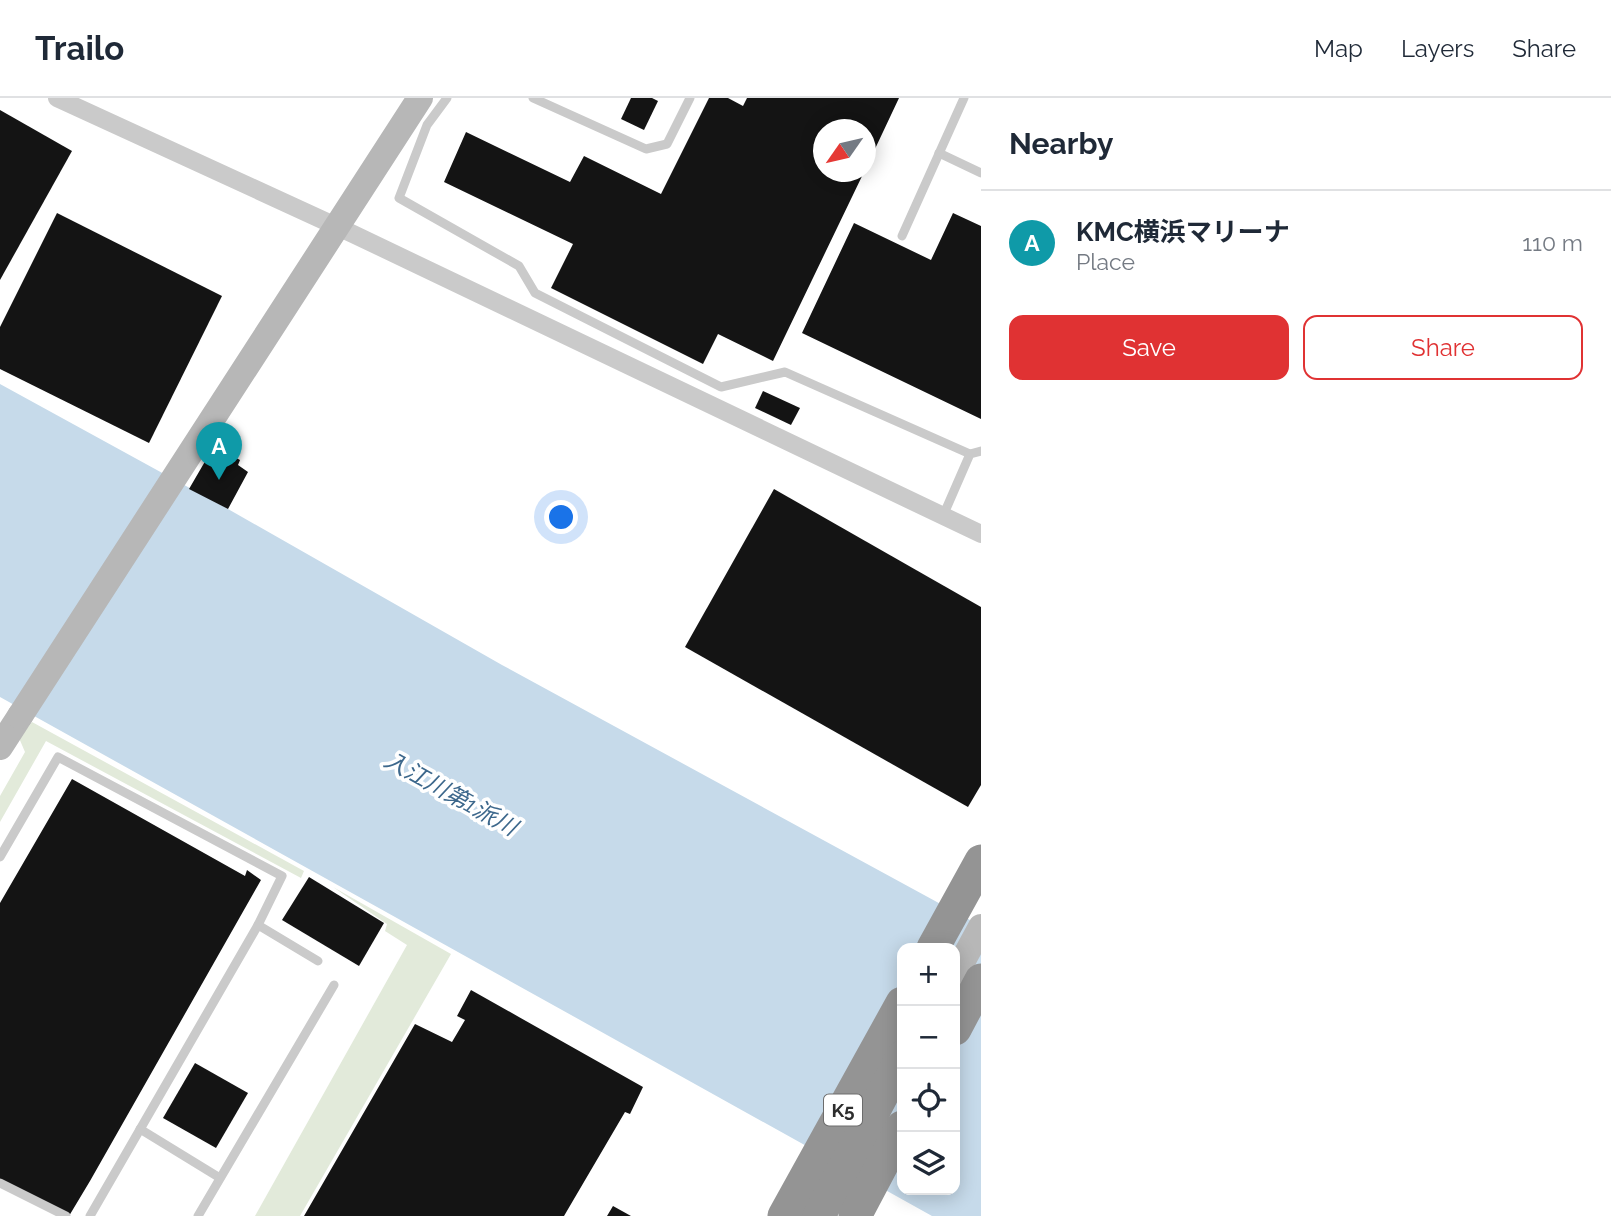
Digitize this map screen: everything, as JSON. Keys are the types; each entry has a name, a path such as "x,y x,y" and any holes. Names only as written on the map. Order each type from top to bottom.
{"highway":[{"path":"937,943 981,862"},
{"path":"950,943 974,897"},
{"path":"958,943 974,897"},
{"path":"960,1020 981,980"},
{"name":"K5","path":"784,1216 900,1006"},
{"name":"K5","path":"795,1216 897,1038"},
{"path":"819,1216 897,1067"},
{"path":"855,1216 899,1132"}],"street":[{"path":"57,98 353,234 981,534"},
{"path":"0,747 9,714 170,457 318,232 401,98"},
{"path":"9,714 420,98"},
{"path":"938,943 974,897 981,862"},
{"path":"960,966 981,927"},
{"path":"790,1216 897,1019"},
{"path":"825,1216 897,1081"}],"lane":[{"path":"447,98 427,125 399,198 519,266 535,293 721,387 785,372 970,454 981,451"},
{"path":"533,98 646,149 667,144 690,98"},
{"path":"902,236 964,98"},
{"path":"939,153 981,173"},
{"path":"943,516 970,454"},
{"path":"0,857 58,757 282,876 258,925 90,1216"},
{"path":"258,925 318,961"},
{"path":"198,1216 334,985"},
{"path":"140,1129 220,1178"},
{"path":"0,1184 66,1216"}],"green space":[{"path":"32,722 304,871 301,878 46,741 0,822 0,796 25,752 19,738"},
{"path":"333,887 451,954 300,1216 255,1216 407,945 385,931 387,924"}],"water":[{"name":"入江川第1派川","path":"0,384 228,509 502,665 981,926 981,1216 932,1216 0,697"}],"building":[{"path":"631,98 652,98 658,101 644,130 621,119"},
{"path":"709,98 728,98 743,106 747,98 899,98 876,147 876,119 813,119 813,182 859,182 773,361 718,334 703,364 551,288 573,244 444,182 466,132 570,182 584,156 661,194"},
{"path":"0,110 72,151 0,280"},
{"path":"57,213 222,296 149,443 0,369 0,327"},
{"path":"953,213 981,226 981,419 802,333 854,223 931,260"},
{"path":"763,391 800,408 791,425 755,408"},
{"path":"214,446 240,460 238,465 248,472 228,509 189,489"},
{"path":"774,489 981,607 981,785 968,807 685,647"},
{"path":"72,779 245,876 247,870 261,880 69,1216 0,1179 0,903"},
{"path":"309,877 384,923 359,966 282,920"},
{"path":"471,990 643,1087 630,1114 625,1112 564,1216 304,1216 415,1024 452,1042 465,1020 457,1016"},
{"path":"195,1063 248,1093 216,1148 163,1118"},
{"path":"613,1206 631,1216 607,1216"}],"place":[{"name":"KMC横浜マリーナ","path":"219,480"}]}
